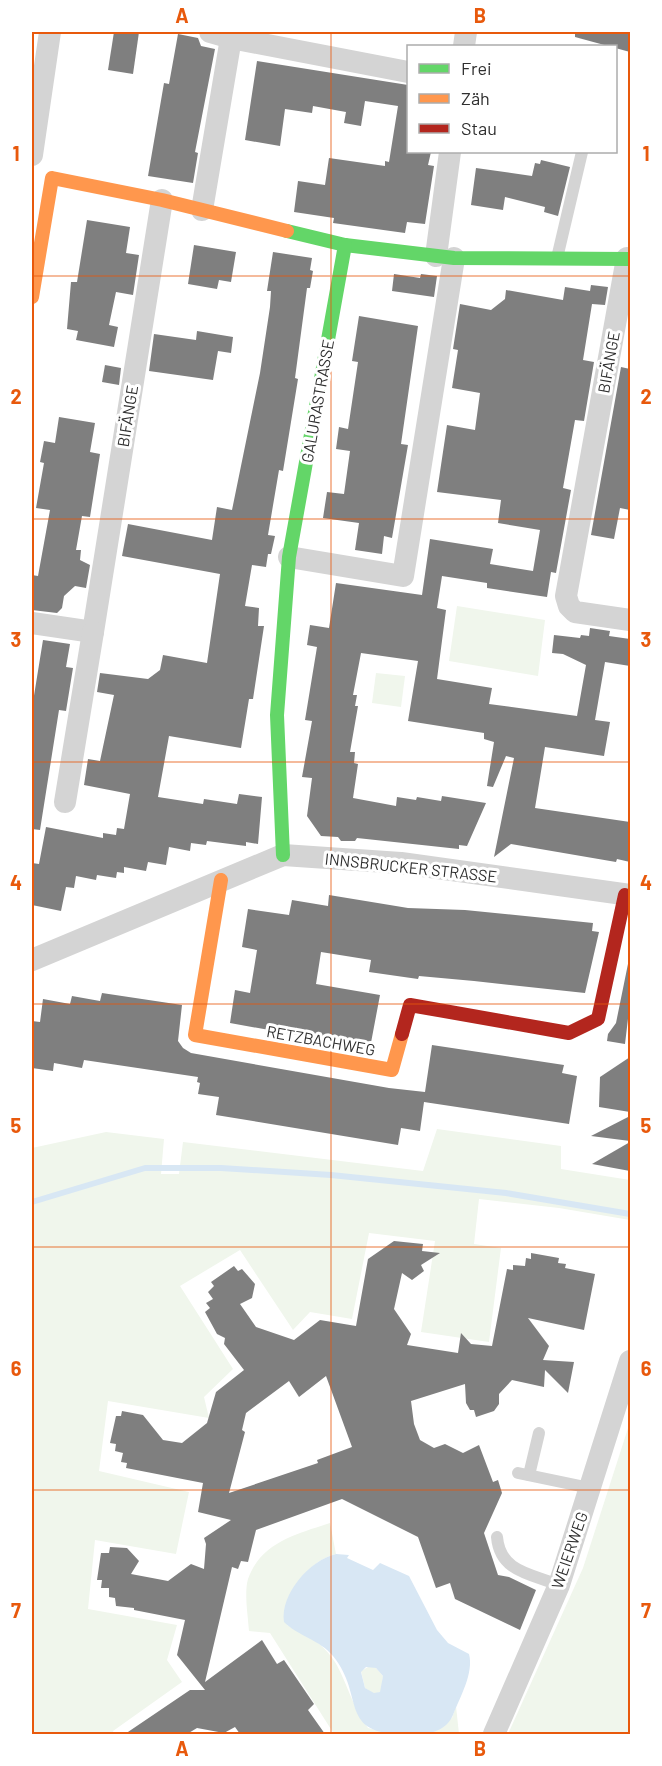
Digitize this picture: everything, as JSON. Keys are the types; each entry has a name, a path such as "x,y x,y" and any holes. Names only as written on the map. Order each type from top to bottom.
{"street":[{"path":"32,297 52,178 32,155 50,32"},
{"path":"202,210 221,35 407,72"},
{"path":"289,557 404,576 445,257 450,153"},
{"name":"BIFÄNGE","path":"52,178 162,200 345,245 445,257 629,259 566,596 569,606 575,612 630,620"},
{"name":"BIFÄNGE","path":"65,802 162,200"},
{"name":"GALURASTRASSE","path":"283,855 277,715 289,557 345,245"},
{"path":"32,622 93,632"},
{"name":"INNSBRUCKER STRASSE","path":"32,960 283,855 401,863 628,895"},
{"name":"RETZBACHWEG","path":"220,880 195,1035 392,1070 410,1005 569,1033 598,1019 628,895"},
{"name":"WEIERWEG","path":"494,1734 559,1585 630,1361"}],"lane":[{"path":"557,258 582,153"},
{"path":"539,1433 524,1474 590,1488"},
{"path":"497,1537 498,1550 511,1566 559,1585"}],"shaded area":[{"path":"457,606 545,620 538,676 449,661"},
{"path":"376,673 405,676 401,707 372,703"},
{"path":"437,1129 561,1146 561,1169 630,1180 630,1220 559,1208 479,1199 474,1244 501,1248 489,1342 421,1332 435,1241 369,1233 352,1319 310,1312 293,1330 240,1250 180,1286 233,1369 204,1397 209,1418 108,1401 99,1471 189,1492 176,1554 95,1540 88,1609 177,1625 167,1660 182,1682 113,1731 114,1734 32,1734 32,1148 106,1132 164,1139 161,1174 179,1174 183,1142 423,1171"},
{"path":"630,1422 630,1734 508,1734 583,1568"},
{"path":"330,1523 336,1554 324,1558 307,1573 297,1592 287,1625 307,1635 331,1657 368,1728 396,1734 334,1734 270,1633 249,1631 246,1591 254,1566 262,1556 282,1541"},
{"path":"370,1666 376,1668 383,1676 381,1692 374,1694 365,1688 361,1671"},
{"path":"456,1706 459,1734 419,1734 452,1718"}],"water":[{"path":"336,1554 349,1555 347,1558 373,1570 380,1563 409,1576 437,1630 448,1643 469,1654 470,1669 466,1685 451,1720 444,1727 425,1734 393,1734 375,1730 363,1723 357,1713 343,1672 333,1656 322,1646 284,1622 284,1611 292,1590 307,1571 326,1557","holes":["366,1667 376,1668 383,1676 380,1692 374,1693 365,1688 361,1672"]}],"building":[{"path":"114,32 139,32 133,74 108,70"},
{"path":"575,32 630,32 630,52 617,48 617,45 604,45 575,37"},
{"path":"178,34 198,38 201,46 215,49 195,152 198,153 193,183 148,176 164,83 169,84"},
{"path":"257,61 407,85 407,153 431,153 428,165 434,166 425,224 407,222 405,233 333,223 334,218 294,212 298,181 325,185 329,158 385,166 385,161 389,162 398,106 365,101 361,126 344,123 346,112 313,106 312,113 285,109 280,146 245,140"},
{"path":"541,160 570,167 558,216 544,212 545,207 505,197 503,210 471,205 476,168 532,176 535,163 540,164"},
{"path":"87,220 130,227 126,253 139,255 133,295 116,292 109,325 118,327 114,347 76,340 78,331 67,329 71,282 77,282"},
{"path":"194,245 236,252 231,282 219,280 217,289 188,284"},
{"path":"273,252 312,258 310,270 313,271 310,288 307,288 295,378 298,379 283,471 279,470 268,535 275,536 266,567 252,565 245,606 259,608 258,626 264,626 253,699 249,699 241,748 169,736 158,797 203,804 204,799 237,804 239,794 262,797 258,844 246,842 246,846 207,841 206,845 191,843 190,851 169,847 166,865 148,862 146,871 124,867 124,873 117,872 116,878 97,875 96,880 76,876 74,888 66,887 61,911 32,905 32,863 39,864 46,827 103,838 103,833 116,835 117,828 124,829 130,794 84,785 88,759 100,761 114,695 97,692 100,673 148,679 160,670 163,655 207,663 220,574 122,556 128,524 212,540 217,507 232,510 260,373 270,307 271,291 267,291"},
{"path":"394,274 420,278 421,274 437,276 434,297 392,291"},
{"path":"591,285 608,287 605,305 592,304 583,360 594,362 584,421 575,420 563,488 571,490 556,573 551,572 547,597 487,588 487,583 442,576 437,608 446,610 437,679 492,688 489,704 577,716 586,665 563,654 552,653 554,635 580,638 581,635 589,636 590,628 610,631 609,636 630,639 630,666 605,662 595,720 610,722 604,756 545,747 535,808 630,822 630,862 617,859 616,862 511,844 494,857 514,758 506,756 493,787 487,786 494,742 484,739 484,733 408,721 418,661 361,653 353,695 357,695 355,706 358,706 350,752 355,752 354,763 358,764 353,798 396,806 397,797 416,800 417,797 441,801 442,796 486,803 467,846 459,845 459,849 357,838 355,841 341,841 338,837 321,836 307,816 312,778 302,777 312,721 305,720 317,647 307,645 310,625 329,628 336,583 422,595 430,539 493,549 490,564 533,571 540,530 498,523 501,500 437,492 447,425 475,430 480,393 452,388 458,350 453,349 460,304 491,310 505,299 506,290 563,300 565,287 590,291"},
{"path":"359,316 418,326 401,444 408,445 392,538 384,536 382,554 355,550 359,523 323,518 327,492 344,494 350,451 336,449 339,427 348,429 358,362 352,361"},
{"path":"197,331 233,337 231,353 218,351 213,380 149,371 154,334 196,340"},
{"path":"105,365 121,368 119,385 102,382"},
{"path":"621,367 630,369 630,510 620,508 614,539 591,535"},
{"path":"59,417 95,423 90,452 100,454 90,517 82,516 76,550 81,550 80,560 90,565 86,588 75,586 64,596 62,608 57,613 32,610 32,575 38,576 50,510 36,508 44,463 40,462 44,441 55,443"},
{"path":"43,640 70,644 66,667 73,668 66,711 59,710 40,830 32,829 32,708"},
{"path":"329,895 408,908 465,910 593,923 592,931 599,932 585,993 419,976 418,979 369,972 371,960 321,952 316,984 380,995 370,1048 230,1023 235,990 250,993 257,950 242,947 248,909 289,915 292,900 328,906"},
{"path":"630,954 630,1002 625,1044 607,1041 608,1034 616,1023"},
{"path":"102,993 182,1005 178,1041 191,1053 389,1088 425,1092 432,1045 564,1065 562,1073 577,1076 569,1124 424,1102 420,1131 401,1128 398,1145 216,1115 219,1097 198,1094 200,1083 197,1082 198,1077 84,1060 82,1068 54,1063 53,1071 32,1068 32,1021 40,1022 43,999 70,1004 72,996 100,1001"},
{"path":"630,1057 630,1112 599,1107 600,1077"},
{"path":"630,1116 630,1141 591,1136"},
{"path":"630,1142 630,1171 592,1164"},
{"path":"394,1241 423,1244 422,1251 440,1253 421,1265 424,1271 412,1280 402,1273 394,1309 411,1334 407,1345 458,1353 461,1333 471,1344 492,1346 507,1269 513,1270 513,1265 525,1266 526,1258 531,1259 531,1253 559,1258 558,1263 566,1264 565,1268 595,1274 584,1330 528,1318 549,1346 543,1360 574,1362 568,1393 545,1370 544,1387 512,1380 499,1394 499,1404 494,1411 476,1417 474,1410 470,1410 466,1403 465,1384 411,1401 414,1424 420,1440 434,1448 445,1444 463,1453 479,1445 493,1482 498,1480 502,1493 484,1533 498,1575 509,1577 536,1590 520,1630 455,1599 450,1583 436,1588 418,1537 342,1499 256,1530 248,1562 241,1561 238,1569 232,1567 205,1682 262,1640 277,1664 284,1660 314,1704 308,1710 325,1734 240,1734 235,1727 224,1733 197,1728 187,1734 125,1734 190,1690 205,1690 177,1655 185,1620 116,1606 115,1598 109,1597 109,1588 101,1588 102,1580 97,1580 101,1553 109,1553 110,1547 127,1548 139,1561 131,1574 168,1581 191,1564 204,1569 206,1544 204,1538 231,1520 198,1512 203,1483 126,1468 127,1463 121,1462 123,1453 115,1451 116,1444 110,1443 116,1416 121,1416 122,1411 143,1415 163,1440 182,1443 207,1423 216,1392 244,1370 224,1344 225,1338 217,1334 205,1312 210,1308 206,1303 213,1299 208,1292 214,1286 211,1282 234,1266 238,1271 242,1269 255,1284 252,1298 240,1304 256,1327 294,1340 320,1320 356,1326 368,1259","holes":["326,1376 352,1447 317,1460 318,1463 229,1493 245,1432 242,1430 246,1413 289,1381 299,1397"]}],"waterway":[{"path":"32,1202 145,1168 221,1168 331,1175 506,1193 630,1214"}],"traffic: fast":[{"path":"287,231 345,245 454,258 630,259"},
{"path":"283,855 277,715 289,557 345,245"}],"traffic: slow":[{"path":"32,297 52,178 162,200 287,231"},
{"path":"221,880 195,1035 392,1070 402,1034"}],"traffic: jam":[{"path":"402,1034 410,1005 569,1033 598,1019 625,895"}]}
